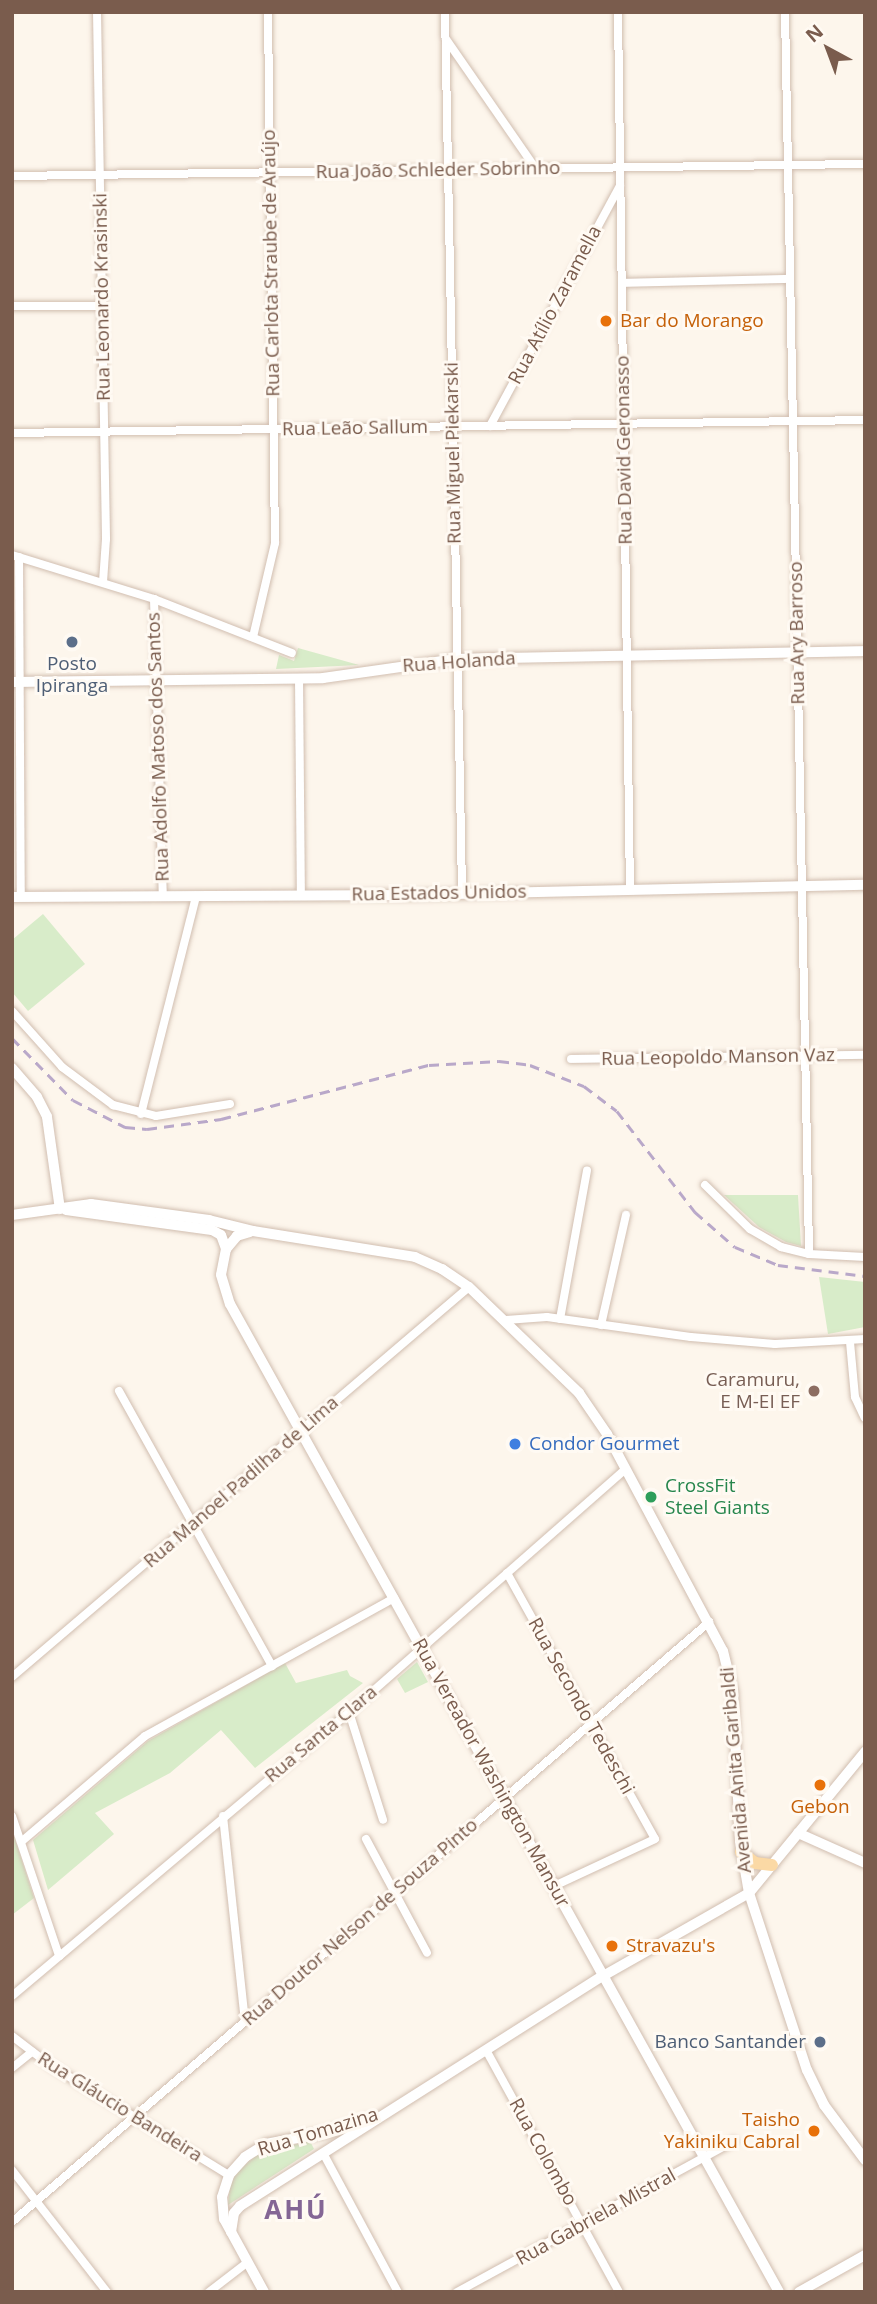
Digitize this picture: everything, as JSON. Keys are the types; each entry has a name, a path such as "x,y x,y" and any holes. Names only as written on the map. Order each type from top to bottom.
{"main road":[{"name":"Rua Holanda","path":"16,682 340,676 457,659 865,651"},
{"name":"Rua Estados Unidos","path":"17,897 462,893 865,885"},
{"path":"12,1068 37,1097 50,1131 60,1209"},
{"name":"Avenida Anita Garibaldi","path":"12,1215 91,1204 209,1220 253,1231 415,1257 442,1269 469,1287 579,1393 601,1423 723,1651 733,1692 741,1852 749,1893 807,2070 824,2105 865,2160"},
{"name":"Avenida Anita Garibaldi","path":"60,1209 212,1230 221,1236 226,1249"},
{"path":"226,1249 237,1236 253,1231"},
{"name":"Rua Vereador Washington Mansur","path":"226,1249 221,1275 225,1294 779,2292"},
{"path":"749,1893 865,1752"},
{"path":"798,1833 865,1863"},
{"path":"741,1852 755,1863 772,1865"},
{"name":"Rua Tomazina","path":"231,2232 234,2213 240,2206 603,1976 749,1893"},
{"name":"Rua Tomazina","path":"229,2175 256,2149 279,2140 356,2124 404,2102"},
{"path":"308,2136 323,2153"},
{"path":"229,2175 222,2207 231,2232 264,2292"},
{"path":"799,2292 865,2255"}],"street":[{"name":"Rua Leonardo Krasinski","path":"97,12 106,539 103,582"},
{"name":"Rua Carlota Straube de Araújo","path":"253,637 274,557 268,12"},
{"name":"Rua Miguel Piekarski","path":"445,12 462,893"},
{"name":"Rua David Geronasso","path":"618,12 629,889"},
{"name":"Rua Ary Barroso","path":"785,12 809,1254"},
{"path":"445,38 536,169"},
{"name":"Rua João Schleder Sobrinho","path":"12,176 865,164"},
{"name":"Rua Atílio Zaramella","path":"490,426 620,185"},
{"path":"622,283 790,279"},
{"path":"12,306 102,306"},
{"name":"Rua Leão Sallum","path":"12,433 865,420"},
{"path":"17,897 15,556 154,598 292,653"},
{"name":"Rua Adolfo Matoso dos Santos","path":"154,598 163,896"},
{"path":"299,678 301,895"},
{"path":"141,1114 195,896"},
{"path":"12,1011 79,1082 113,1105 141,1114 174,1114 230,1104"},
{"name":"Rua Leopoldo Manson Vaz","path":"571,1059 865,1055"},
{"path":"560,1319 587,1170"},
{"path":"705,1185 750,1229 781,1248 809,1254 865,1257"},
{"path":"601,1325 626,1215"},
{"name":"Rua Manoel Padilha de Lima","path":"12,1677 469,1287"},
{"path":"506,1320 538,1316 732,1342 775,1344 850,1342 865,1339"},
{"path":"850,1342 855,1397 865,1418"},
{"path":"119,1391 272,1666"},
{"name":"Rua Santa Clara","path":"12,1996 349,1712 626,1469"},
{"name":"Rua Secondo Tedeschi","path":"507,1573 655,1839 554,1886"},
{"path":"21,1842 145,1736 394,1598"},
{"name":"Rua Doutor Nelson de Souza Pinto","path":"12,2222 709,1622"},
{"path":"349,1712 383,1820"},
{"path":"12,1816 59,1956"},
{"path":"223,1816 245,2022"},
{"path":"366,1839 428,1953"},
{"name":"Rua Gláucio Bandeira","path":"12,2036 32,2052 229,2175"},
{"name":"Rua Colombo","path":"486,2050 620,2292"},
{"path":"12,2068 32,2052"},
{"name":"Rua Gabriela Mistral","path":"457,2292 734,2141"},
{"path":"323,2153 398,2292"},
{"path":"12,2171 107,2292"},
{"path":"209,2292 248,2262"}],"green space":[{"path":"298,648 359,665 276,669 279,655 294,661"},
{"path":"43,914 85,964 28,1011 12,992 12,940"},
{"path":"724,1195 798,1195 801,1246 786,1242 759,1227"},
{"path":"819,1277 865,1282 865,1327 828,1334"},
{"path":"417,1662 428,1682 405,1693 397,1679"},
{"path":"285,1663 296,1683 347,1670 350,1676 363,1683 255,1768 221,1730 170,1773 95,1813 114,1834 48,1890 33,1840 148,1741"},
{"path":"14,1836 34,1898 12,1915 12,1837"},
{"path":"310,2141 314,2149 228,2205 230,2185 236,2173 259,2153"}],"railway":[{"path":"12,1038 73,1100 125,1127 147,1129 221,1119 429,1065 499,1061 530,1065 584,1086 617,1111 695,1212 735,1247 778,1265 865,1276"}],"place":[{"name":"Bar do Morango","path":"606,321"},
{"name":"Posto Ipiranga","path":"72,642"},
{"name":"Caramuru, E M-EI EF","path":"814,1391"},
{"name":"Condor Gourmet","path":"515,1444"},
{"name":"CrossFit Steel Giants","path":"651,1497"},
{"name":"Gebon","path":"820,1785"},
{"name":"Stravazu's","path":"612,1946"},
{"name":"Banco Santander","path":"820,2042"},
{"name":"Taisho Yakiniku Cabral","path":"814,2131"}],"district":[{"name":"AHÚ","path":"296,2210"}]}
